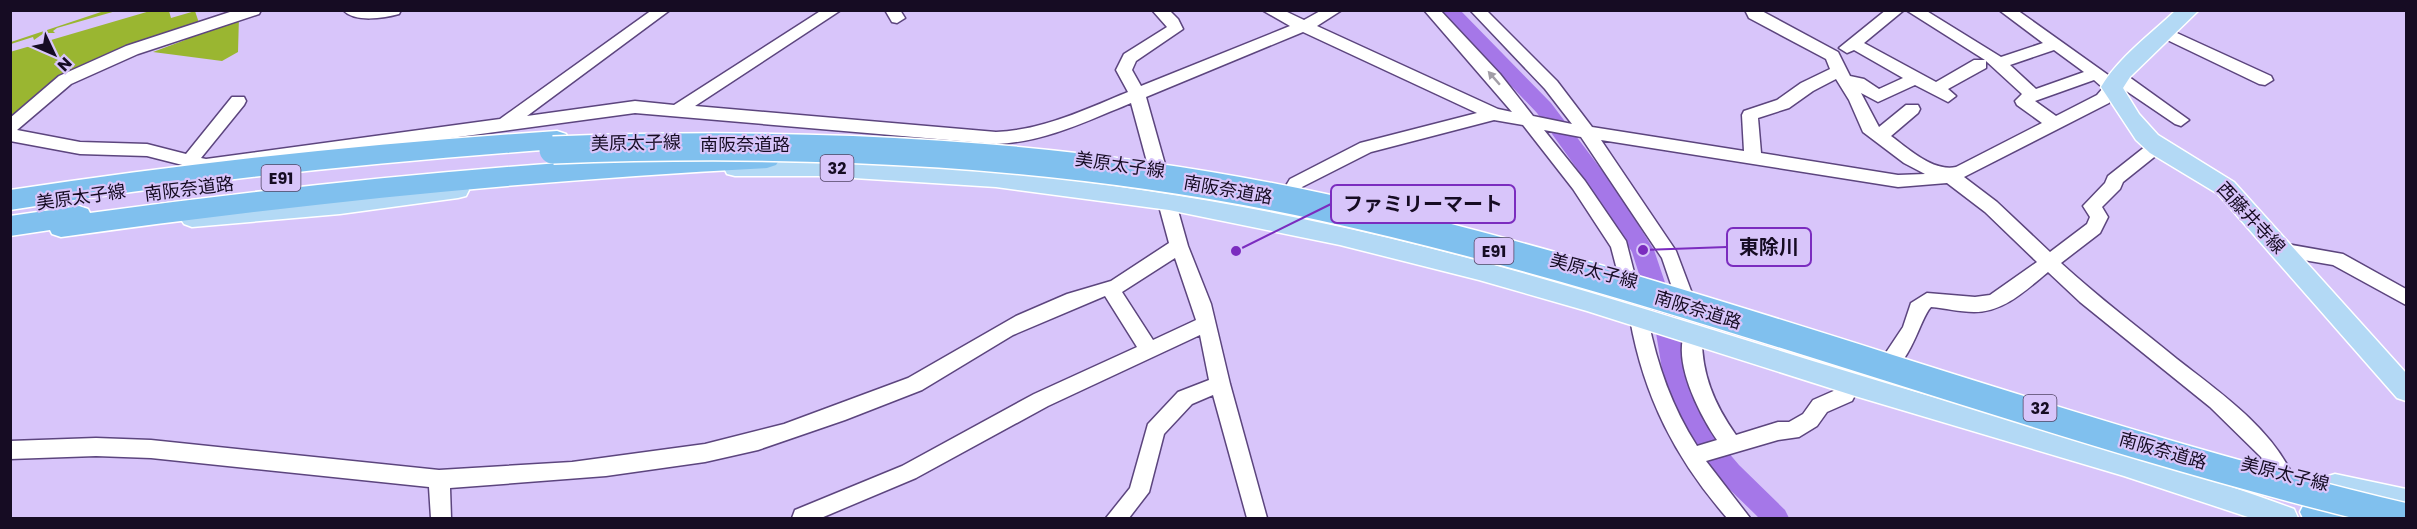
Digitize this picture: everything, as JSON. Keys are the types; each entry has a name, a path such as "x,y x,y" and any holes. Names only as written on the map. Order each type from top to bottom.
{"highway":[{"path":"10,200 103,186 450,145 557,140 652,139 875,147"},
{"name":"南阪奈道路","path":"10,213 459,158 635,146 716,144 875,147 980,155 1124,172 1256,194 1424,232 1680,304 2170,454 2406,517"},
{"name":"南阪奈道路","path":"10,226 345,181 503,166 677,156 819,157 982,167 1118,184 1317,220 1533,276 2168,470 2329,516"},
{"path":"61,227 246,201 664,164 819,157"}],"main road":[{"path":"2109,79 2166,33 2183,12"},
{"name":"西藤井寺線","path":"2109,79 2132,120 2157,146 2213,177 2226,188 2406,390"},
{"name":"美原太子線","path":"10,206 344,162 530,145 736,141 882,142 1034,153 1160,170 1290,194 1435,228 1681,295 1889,363 2080,421 2282,474 2406,501"},
{"name":"美原太子線","path":"10,235 61,227 269,212 610,175 740,168 867,168 990,177 1216,208 1425,256 1560,293 1851,384 2114,462 2284,519"}],"street":[{"path":"10,127 64,81 132,50 254,10"},
{"path":"350,10 378,14 394,10"},
{"path":"504,125 663,10"},
{"path":"676,111 834,10"},
{"path":"1159,10 1173,23 1175,28 1125,64 1124,70 1137,94 1160,170 1179,246 1208,323 1220,384 1257,519"},
{"path":"1269,10 1494,114 1580,131 1898,181 1948,176 1984,163 2103,99 2109,79"},
{"path":"10,135 80,147 147,150 206,165 635,106 996,138 1022,137 1050,130 1304,26 1335,10"},
{"path":"1431,10 1494,78 1579,185 1620,246 1633,281"},
{"path":"1477,10 1551,85 1580,131 1670,256 1681,295"},
{"path":"1752,10 1754,14 1878,96 1916,78"},
{"path":"1753,159 1750,115 1783,104 1838,69 1855,44 1884,18 1897,10"},
{"path":"1913,10 2000,63 2033,95"},
{"path":"2006,10 2109,79 2181,120"},
{"path":"2166,33 2265,80"},
{"path":"1855,44 1942,92 1980,64"},
{"path":"2000,63 2055,44"},
{"path":"1838,69 1857,99 1869,128 1910,159 1948,176 1991,207 2047,263 2144,345 2217,401 2268,451 2282,474"},
{"path":"2056,125 2023,101 2033,95 2049,92 2059,85 2109,79"},
{"path":"190,160 238,100"},
{"path":"1880,136 1912,109"},
{"path":"1290,194 1296,183 1366,147 1494,114"},
{"path":"1889,363 1912,329 1918,308 1927,300 1967,306 1992,303 2094,228 2099,218 2092,206 2114,184 2114,180 2157,146"},
{"path":"1112,290 1179,246"},
{"path":"2281,249 2337,260 2406,298"},
{"path":"10,450 74,447 151,449 439,479 504,477 705,453 762,439 916,383 944,369 970,349 1051,306 1109,287 1149,350"},
{"path":"1644,320 1642,340 1663,403 1690,457 1740,519"},
{"path":"804,518 909,472 1041,400 1208,323"},
{"path":"1689,334 1691,356 1697,379 1712,417 1732,445"},
{"path":"1116,519 1139,492 1155,430 1185,398 1220,384"},
{"path":"1690,457 1778,431 1792,431 1810,420 1820,406 1845,395 1851,384"},
{"path":"439,479 441,519"}],"green space":[{"path":"107,10 116,11 57,28 53,31 55,33 44,33 34,40 33,37 11,44 11,42"},
{"path":"150,11 169,11 171,18 195,11 200,26 62,79 22,115 11,114 10,52"},
{"path":"239,16 238,52 222,61 153,52 185,40 184,35"}],"waterway":[{"path":"1448,10 1544,108 1608,195 1643,250 1666,321 1676,381 1700,438 1730,473 1776,518"}],"place":[{"name":"東除川","path":"1643,250"},
{"name":"ファミリーマート","path":"1236,251"}]}
